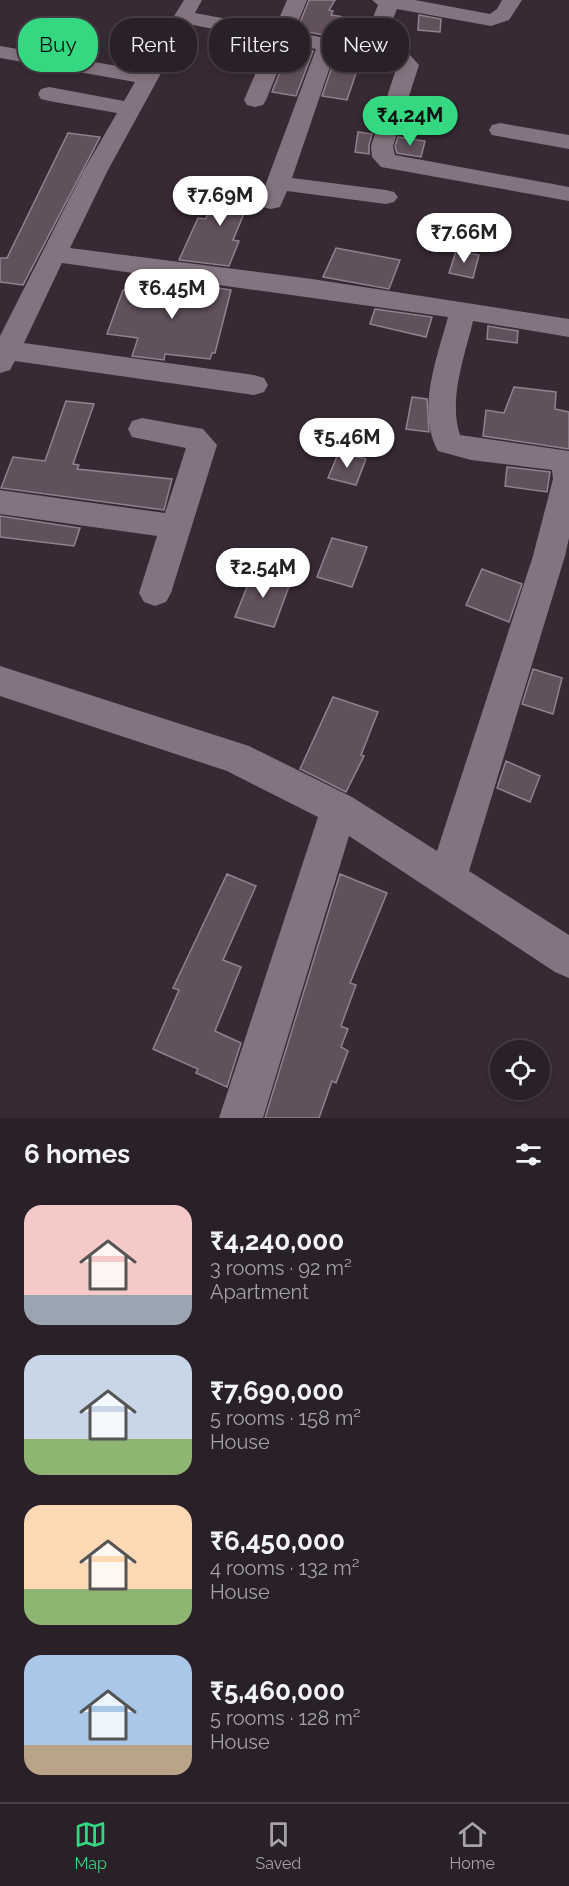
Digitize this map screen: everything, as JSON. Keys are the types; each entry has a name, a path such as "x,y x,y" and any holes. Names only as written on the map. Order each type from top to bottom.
{"street":[{"path":"289,18 297,0"},
{"path":"380,18 386,1 458,7 491,20 505,14 512,0"},
{"path":"222,18 188,8 96,170 2,354 254,385"},
{"path":"0,52 148,78"},
{"path":"322,61 275,193 386,197"},
{"path":"255,100 266,72"},
{"path":"406,72 382,146 384,157 389,162 569,194"},
{"path":"49,94 130,109"},
{"path":"500,130 569,142"},
{"path":"55,254 242,277 569,328"},
{"path":"447,879 549,556 568,479 566,466 561,460 471,449 448,443 442,433 445,385 463,310"},
{"path":"142,429 193,437 202,445 155,593"},
{"path":"0,502 177,527"},
{"path":"0,681 236,758 339,809 569,958"},
{"path":"241,1118 339,809"}],"building":[{"path":"309,0 335,0 329,10 333,11 331,15 350,18 322,18 322,35 310,32 310,18 302,18"},
{"path":"419,15 441,19 440,32 418,30"},
{"path":"280,72 305,72 296,96 272,92"},
{"path":"330,72 356,72 347,100 322,96"},
{"path":"358,132 372,134 369,154 355,152"},
{"path":"68,133 100,137 23,285 0,282 0,258 7,258"},
{"path":"398,137 425,141 421,157 397,153 395,146"},
{"path":"237,179 262,186 248,204 233,240 239,241 229,266 179,260 198,218 205,219"},
{"path":"336,248 400,260 389,289 323,277"},
{"path":"456,251 479,255 473,278 449,273"},
{"path":"170,280 231,290 215,353 212,353 210,359 165,354 164,360 132,356 138,338 107,334 123,290 156,294 158,286 167,287"},
{"path":"375,309 432,317 426,337 370,324"},
{"path":"488,326 518,331 517,343 487,339"},
{"path":"514,387 556,392 555,409 569,412 569,449 483,436 486,410 504,413"},
{"path":"412,397 427,399 429,432 406,429"},
{"path":"66,401 94,404 73,464 79,465 77,469 172,479 164,510 1,488 13,457 45,461"},
{"path":"339,452 366,459 356,485 328,478"},
{"path":"507,467 550,472 547,492 505,486"},
{"path":"0,516 80,528 74,546 0,537"},
{"path":"332,538 367,547 352,587 317,577"},
{"path":"482,569 522,584 509,622 466,605"},
{"path":"253,572 291,581 274,627 235,617"},
{"path":"533,669 562,678 553,714 522,704"},
{"path":"333,697 378,712 361,755 364,756 346,792 300,769"},
{"path":"506,761 540,776 530,802 497,788"},
{"path":"227,874 256,886 223,960 241,967 215,1031 241,1043 227,1087 196,1073 198,1069 153,1049 179,990 173,988"},
{"path":"340,874 387,893 350,983 356,985 341,1026 348,1029 341,1047 348,1051 336,1083 332,1081 319,1118 265,1118"}]}
